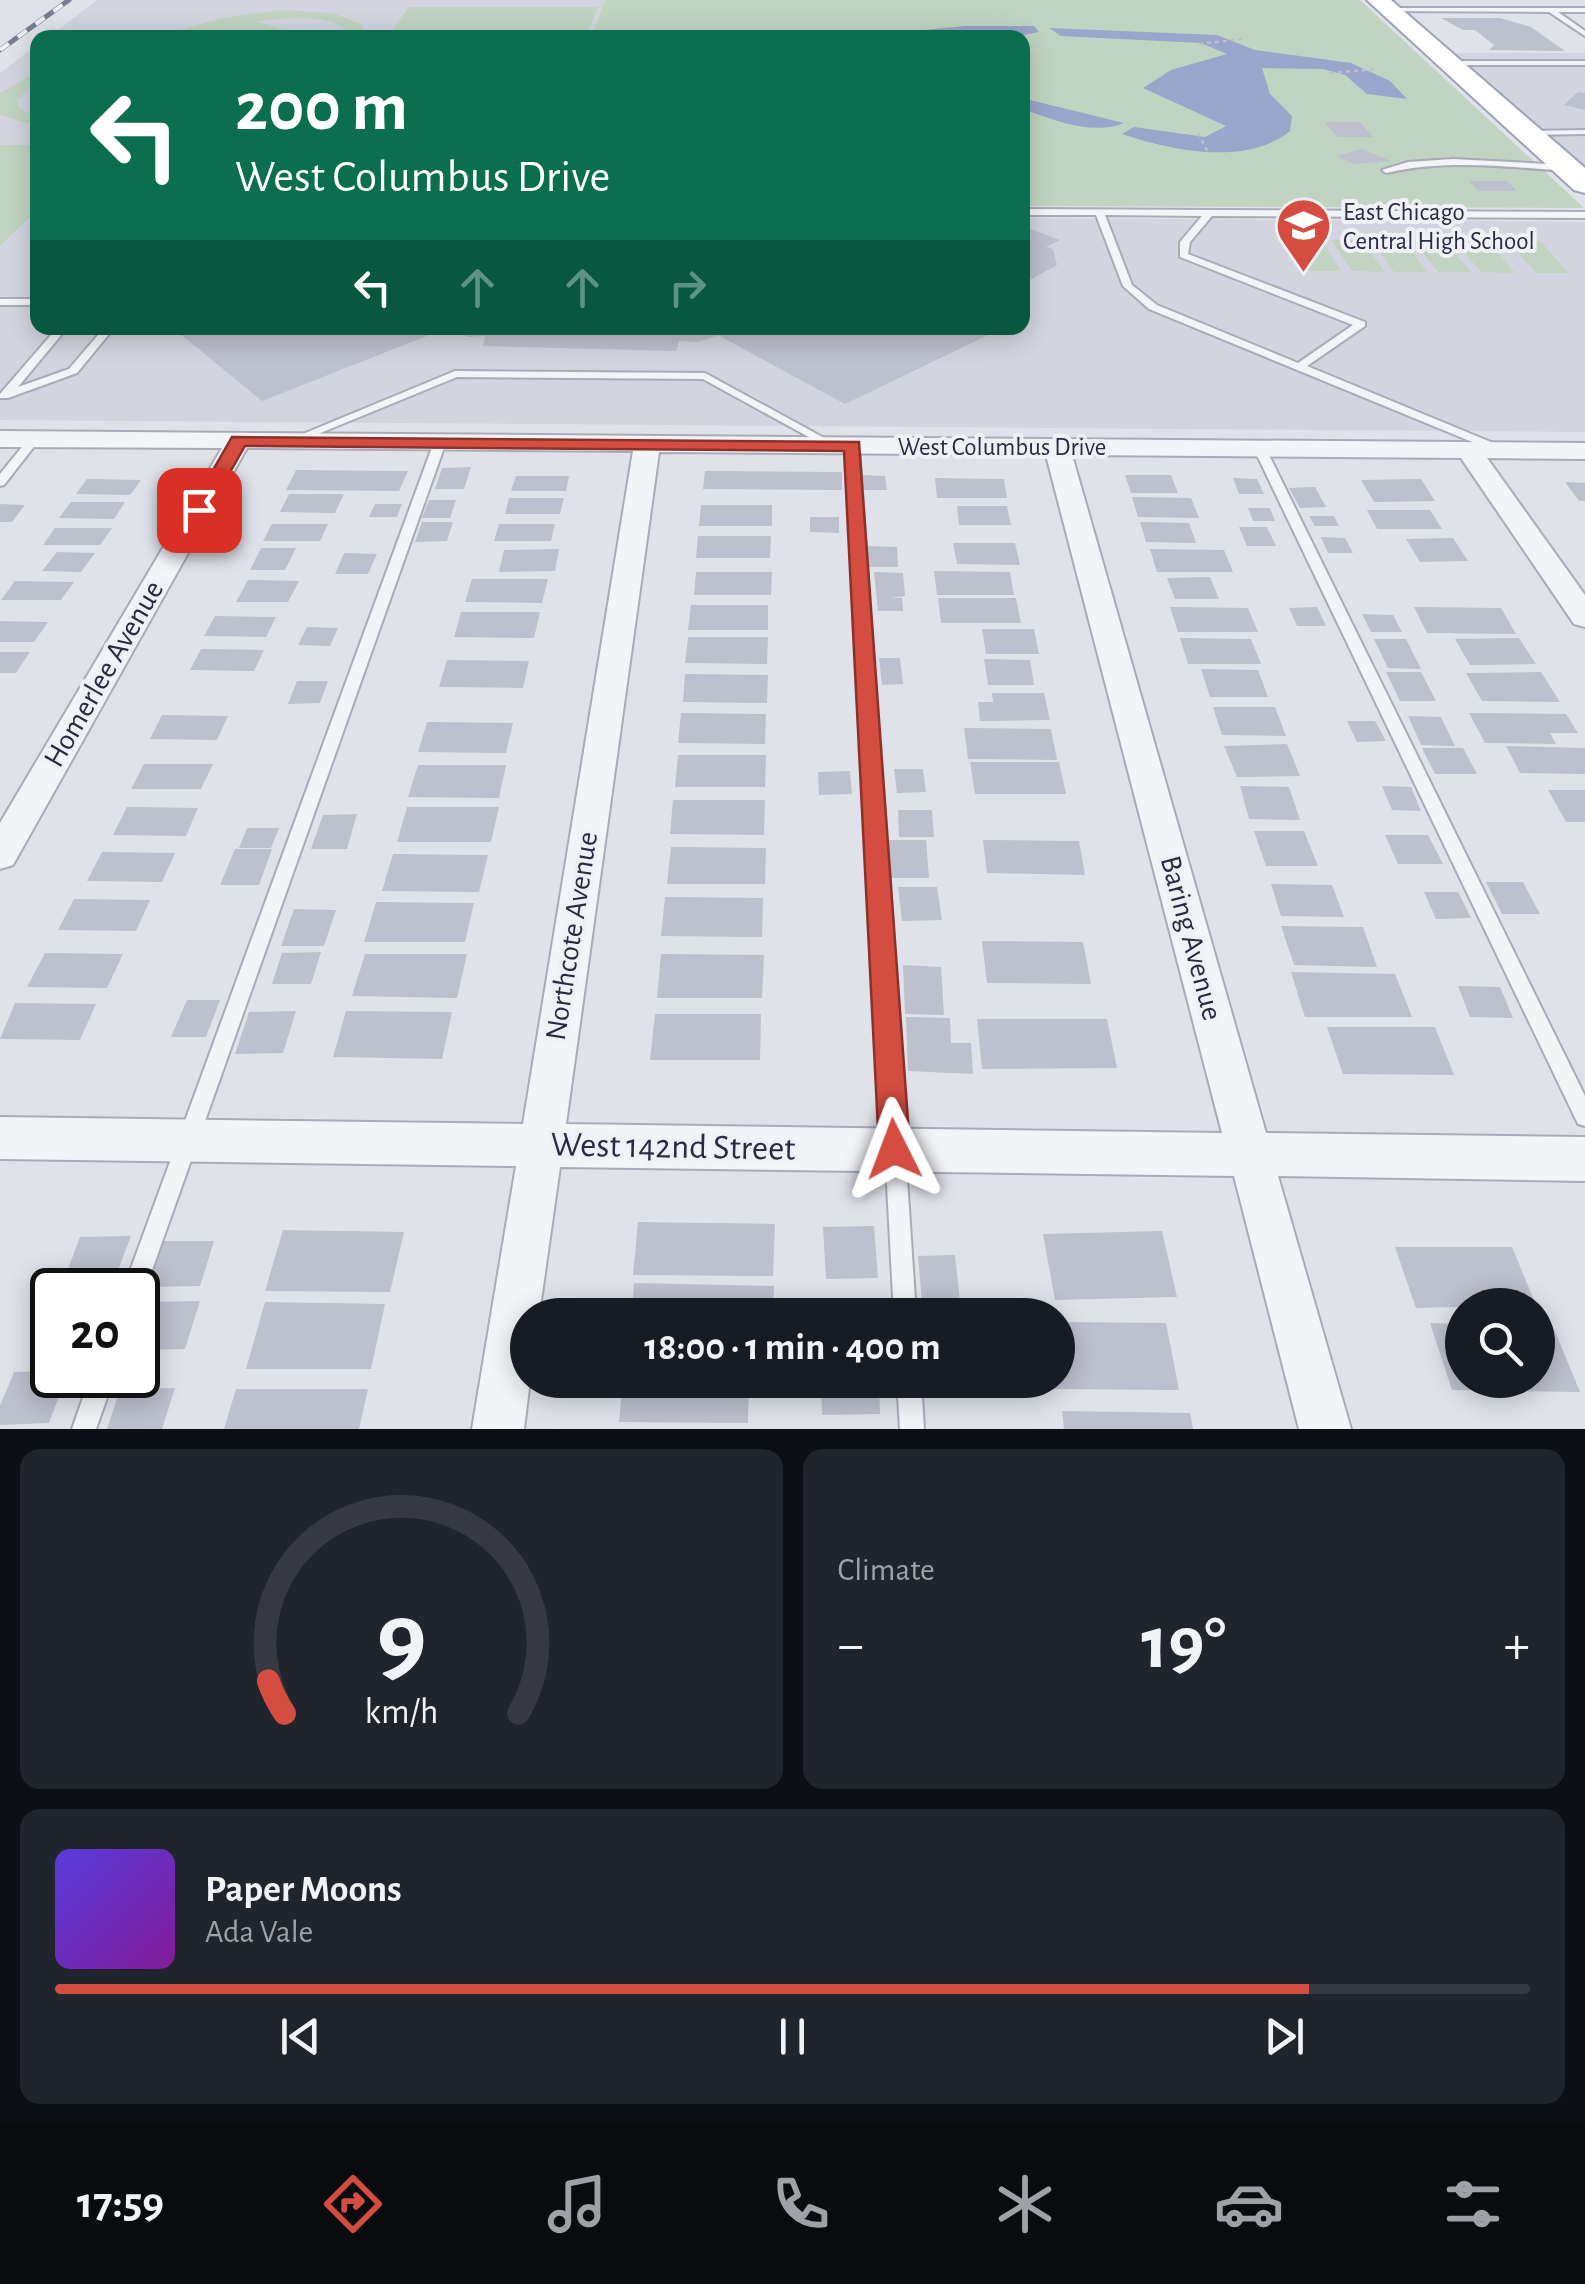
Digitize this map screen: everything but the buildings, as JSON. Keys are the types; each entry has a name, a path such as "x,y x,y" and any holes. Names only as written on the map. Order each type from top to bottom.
{"main road":[{"path":"1383,5 1576,176"}],"street":[{"name":"West Columbus Drive","path":"0,439 1585,451"},
{"name":"Homerlee Avenue","path":"0,855 239,441"},
{"name":"Northcote Avenue","path":"498,1429 648,444"},
{"name":"Baring Avenue","path":"1057,447 1325,1429"},
{"path":"1468,450 1585,617"},
{"name":"West 142nd Street","path":"0,1138 1585,1159"}],"lane":[{"path":"1536,0 1585,34"},
{"path":"1383,5 1585,10"},
{"path":"1450,64 1585,63"},
{"path":"1527,132 1585,132"},
{"path":"1386,170 1412,162 1446,162 1576,176"},
{"path":"1030,212 1585,216"},
{"path":"1098,212 1128,286 1142,301 1503,450"},
{"path":"1209,214 1185,242 1183,255 1361,324 1299,367"},
{"path":"0,302 30,302"},
{"path":"2,399 56,335"},
{"path":"2,399 74,371 102,335"},
{"path":"292,441 456,374 704,376 842,445 903,1298"},
{"path":"0,482 34,439"},
{"path":"142,1268 440,442"},
{"path":"1260,449 1585,1118"},
{"path":"84,1429 95,1398"},
{"path":"909,1398 912,1429"}],"path":[{"path":"1199,44 1242,38"},
{"path":"1330,73 1376,69"},
{"path":"1198,133 1208,152"}],"shaded area":[{"path":"97,0 605,0 594,30 58,30"},
{"name":"East Chicago Central High School","path":"30,50 30,335 1030,335 1030,218 1585,222 1585,432 0,420 0,73"},
{"path":"1456,53 1585,53 1585,168 1539,128"}],"green space":[{"path":"605,0 1360,0 1584,208 1030,206 1030,30 594,30"},
{"path":"409,7 598,7 589,30 392,30"},
{"path":"280,10 333,13 363,25 364,30 346,30 327,21 304,18 180,30 223,18"},
{"path":"251,20 285,30 216,30"},
{"path":"30,76 30,88 17,100 20,109 30,113 30,124 0,115 0,93"},
{"path":"0,145 30,145 30,217 0,246"},
{"path":"1289,240 1321,240 1341,271 1308,271"},
{"path":"1331,240 1362,240 1385,272 1352,271"},
{"path":"1372,240 1404,240 1427,272 1394,272"},
{"path":"1414,241 1445,241 1471,272 1438,272"},
{"path":"1455,241 1487,241 1515,273 1481,272"},
{"path":"1508,241 1540,241 1569,273 1536,273"}],"water":[{"path":"1034,26 1039,32 1030,34 1030,30 924,30"},
{"path":"1049,28 1217,35 1255,50 1351,63 1390,81 1407,99 1367,94 1345,75 1323,69 1262,68 1270,94 1292,116 1290,131 1252,149 1185,150 1122,134 1134,127 1205,137 1226,126 1143,88 1171,70 1227,54 1201,43 1061,36"},
{"path":"1030,100 1124,123 1099,128 1030,112"}],"railway":[{"path":"0,50 69,0"}],"place":[{"name":"East Chicago Central High School","path":"1304,275"}],"route":[{"path":"199,510 239,441 852,446 894,1149"}]}
